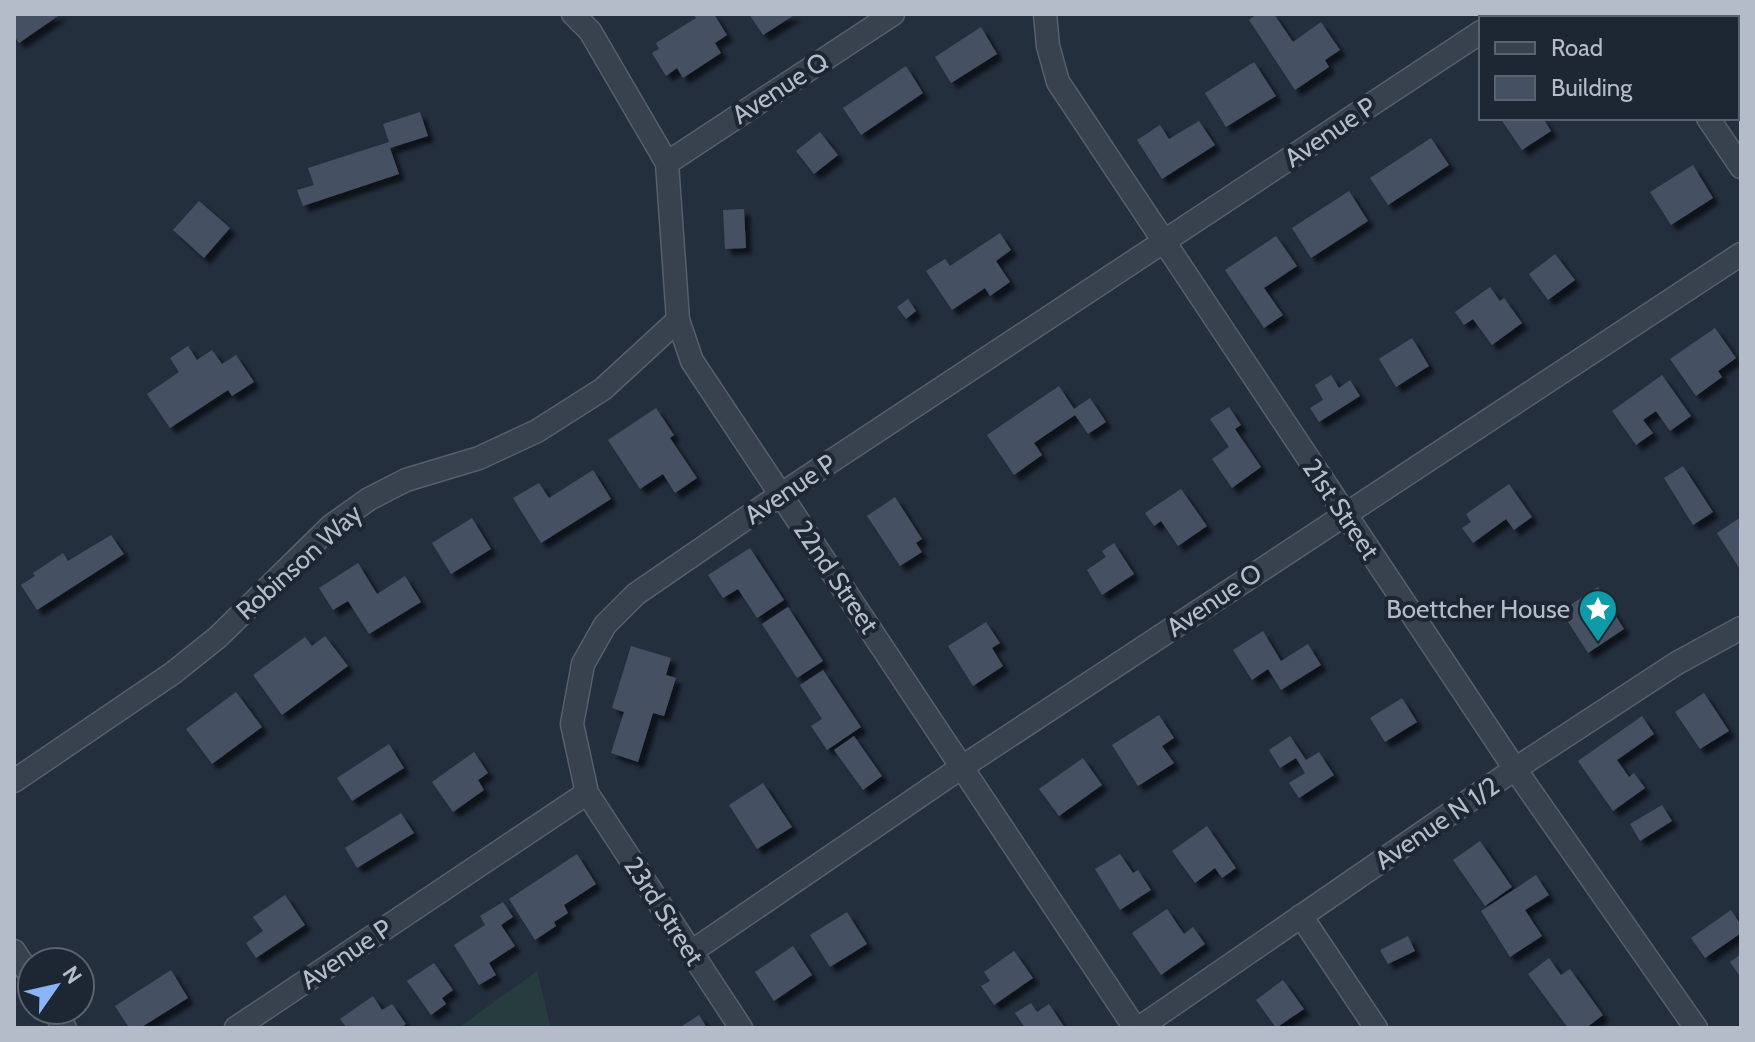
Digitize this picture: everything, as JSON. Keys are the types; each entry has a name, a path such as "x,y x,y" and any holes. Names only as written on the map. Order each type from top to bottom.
{"street":[{"name":"22nd Street","path":"573,14 590,31 667,163 678,320 692,361 1137,1028"},
{"name":"Avenue Q","path":"667,163 893,14"},
{"name":"21st Street","path":"1045,14 1048,46 1058,82 1343,514 1515,769 1696,1028"},
{"name":"Avenue P","path":"236,1028 587,793 572,724 583,664 605,625 636,594 780,495 1479,33"},
{"path":"1709,120 1741,167"},
{"name":"Avenue O","path":"691,952 962,767 1741,254"},
{"name":"Robinson Way","path":"14,781 173,673 218,637 331,526 369,499 406,480 479,458 537,431 603,389 678,320"},
{"name":"Avenue N 1/2","path":"1137,1028 1515,769 1677,663 1741,628"},
{"name":"23rd Street","path":"587,793 741,1028"},
{"path":"1301,916 1376,1028"}],"green space":[{"path":"537,971 551,1028 458,1028"}],"building":[{"path":"14,14 61,14 19,43 14,36"},
{"path":"693,14 714,14 727,35 715,43 721,53 683,78 677,68 666,76 652,53 659,49 656,43 696,18"},
{"path":"749,14 796,14 763,35"},
{"path":"1257,14 1274,14 1293,42 1321,22 1340,50 1325,60 1329,67 1295,90 1249,20"},
{"path":"1715,14 1741,14 1741,18 1739,20 1739,16"},
{"path":"981,27 997,54 951,83 935,57"},
{"path":"1254,62 1276,96 1226,127 1205,93"},
{"path":"906,66 923,93 861,135 843,108"},
{"path":"420,112 428,136 390,148 399,174 303,206 297,190 314,185 308,168 389,142 383,124"},
{"path":"1501,120 1544,120 1551,131 1522,150"},
{"path":"1199,121 1215,145 1162,179 1137,140 1160,125 1169,139"},
{"path":"820,132 838,155 814,174 796,151"},
{"path":"1431,138 1449,165 1388,205 1370,178"},
{"path":"1693,165 1713,198 1671,225 1650,192"},
{"path":"1349,191 1368,221 1311,258 1292,228"},
{"path":"199,201 230,228 204,258 173,230"},
{"path":"744,209 746,248 725,249 723,210"},
{"path":"1000,233 1011,250 996,261 1010,282 990,296 985,288 952,310 926,271 945,259 950,266"},
{"path":"1276,236 1297,266 1264,288 1283,315 1264,328 1225,270"},
{"path":"1555,254 1575,280 1548,300 1529,274"},
{"path":"1490,287 1500,301 1504,298 1522,323 1492,345 1473,319 1464,325 1455,312"},
{"path":"908,299 916,311 906,319 897,307"},
{"path":"1715,328 1736,358 1718,371 1722,377 1696,396 1670,359"},
{"path":"1412,338 1429,366 1396,387 1379,359"},
{"path":"188,346 197,360 212,350 222,364 236,355 254,382 232,396 228,390 170,428 147,394 179,372 170,358"},
{"path":"1331,375 1339,388 1350,380 1360,396 1319,422 1310,408 1323,400 1315,385"},
{"path":"1662,375 1691,416 1670,431 1656,411 1643,420 1653,433 1636,445 1612,411"},
{"path":"1059,386 1074,409 1090,398 1106,422 1088,434 1075,415 1034,443 1042,455 1014,475 987,435"},
{"path":"1229,407 1241,425 1235,429 1261,467 1232,488 1212,459 1229,447 1210,419"},
{"path":"656,408 674,435 670,438 697,478 675,493 663,474 640,489 608,440"},
{"path":"1683,466 1713,512 1693,525 1664,478"},
{"path":"593,470 611,499 541,543 513,498 539,483 549,498"},
{"path":"1509,484 1532,517 1514,530 1506,519 1473,543 1462,528 1471,522 1466,514"},
{"path":"1181,489 1207,526 1178,546 1161,521 1154,526 1145,513"},
{"path":"895,497 922,539 916,543 922,552 900,566 867,516"},
{"path":"1741,517 1741,566 1739,568 1717,533"},
{"path":"472,518 491,549 451,574 432,543"},
{"path":"111,535 124,554 37,610 21,585 63,553 68,561"},
{"path":"1114,543 1134,574 1102,595 1087,570 1106,557 1102,551"},
{"path":"750,548 784,600 757,618 738,589 723,598 708,575"},
{"path":"358,563 377,594 405,576 421,602 369,634 348,601 333,610 319,588"},
{"path":"1598,587 1624,629 1588,653 1561,611"},
{"path":"788,607 823,661 797,678 762,624"},
{"path":"986,622 1000,643 992,648 1003,666 973,686 948,646"},
{"path":"1263,631 1281,661 1308,644 1321,665 1281,690 1268,669 1252,680 1233,650"},
{"path":"325,636 348,666 282,715 253,675 305,637 312,646"},
{"path":"631,646 671,658 666,675 676,678 664,716 653,713 638,762 611,753 624,712 612,708"},
{"path":"823,670 861,727 827,750 811,726 822,719 800,685"},
{"path":"236,692 262,727 212,764 186,729"},
{"path":"1704,693 1729,731 1700,749 1675,712"},
{"path":"1402,698 1417,722 1385,742 1370,718"},
{"path":"1159,715 1174,738 1162,746 1174,763 1138,786 1112,745"},
{"path":"1642,716 1654,734 1617,760 1629,777 1634,773 1645,788 1613,811 1578,761"},
{"path":"854,736 882,776 863,790 834,750"},
{"path":"1290,736 1306,760 1319,752 1334,775 1299,798 1289,783 1305,773 1296,758 1280,768 1269,750"},
{"path":"389,744 404,768 352,801 337,778"},
{"path":"474,752 488,773 478,780 484,790 453,812 432,782"},
{"path":"1083,758 1102,785 1059,816 1039,789"},
{"path":"763,783 792,827 757,849 729,805"},
{"path":"1662,805 1672,821 1640,841 1630,824"},
{"path":"401,813 414,833 357,868 345,848"},
{"path":"1207,826 1236,868 1222,878 1215,868 1195,883 1172,851"},
{"path":"1480,841 1512,887 1485,906 1453,860"},
{"path":"577,854 596,884 564,905 568,913 554,922 556,926 535,940 509,899"},
{"path":"1120,854 1133,873 1138,870 1151,890 1120,910 1095,869"},
{"path":"1536,875 1549,895 1525,910 1542,936 1510,957 1481,911"},
{"path":"285,895 305,925 256,958 246,943 263,931 253,917"},
{"path":"503,902 513,917 501,925 515,946 489,963 496,975 479,985 454,945 485,925 480,916"},
{"path":"1167,909 1184,934 1193,927 1205,944 1161,975 1132,933"},
{"path":"1731,910 1741,925 1741,933 1705,958 1691,938"},
{"path":"847,912 867,944 830,967 810,935"},
{"path":"1408,936 1415,951 1388,964 1380,950"},
{"path":"793,946 812,975 774,1001 755,972"},
{"path":"1014,951 1033,978 994,1005 981,986 990,981 984,972"},
{"path":"1741,954 1741,978 1730,962"},
{"path":"1549,958 1561,975 1570,969 1603,1015 1586,1028 1568,1028 1528,974"},
{"path":"434,963 453,990 442,998 446,1004 431,1015 407,981"},
{"path":"171,970 188,998 140,1028 129,1028 115,1006"},
{"path":"1283,980 1304,1009 1276,1028 1256,1000"},
{"path":"373,996 382,1010 392,1004 406,1024 401,1028 347,1028 340,1019"},
{"path":"1031,1003 1037,1012 1049,1004 1065,1028 1025,1028 1015,1013"},
{"path":"699,1015 707,1028 679,1028"}],"place":[{"name":"Boettcher House","path":"1598,643"}]}
